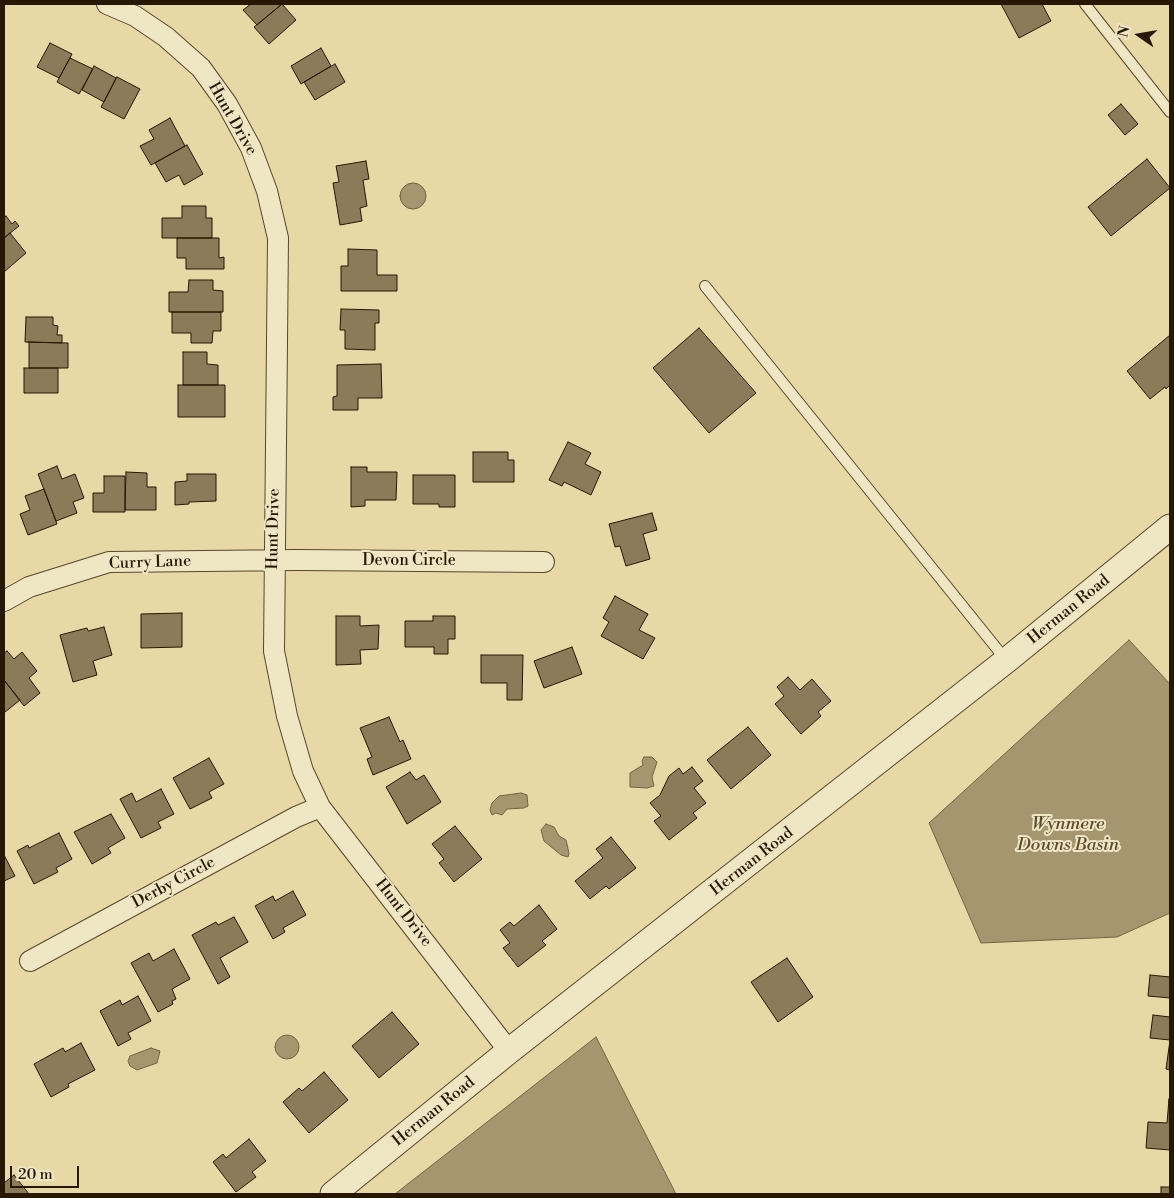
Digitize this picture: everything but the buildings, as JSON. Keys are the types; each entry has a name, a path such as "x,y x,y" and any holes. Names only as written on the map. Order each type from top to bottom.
{"street":[{"name":"Hunt Drive","path":"108,4 134,16 166,37 201,68 227,104 251,148 267,191 278,238 274,652 287,716 303,771 320,807 509,1051"},
{"name":"Herman Road","path":"333,1194 509,1051 1168,533"},
{"name":"Devon Circle","path":"274,561 544,562"},
{"name":"Curry Lane","path":"4,601 37,584 109,562 274,561"},
{"name":"Derby Circle","path":"30,961 290,820 320,807"}],"lane":[{"path":"1085,4 1170,112"},
{"path":"705,286 1007,660"}],"water":[{"path":"413,183 422,187 426,196 422,205 413,209 404,205 400,196 404,187"},
{"name":"Wynmere Downs Basin","path":"1129,640 1170,684 1170,913 1117,937 981,943 929,823"},
{"path":"644,757 652,757 657,762 652,777 654,786 647,788 630,787 630,773 643,765"},
{"path":"521,793 527,795 528,806 507,809 502,815 496,813 492,815 490,810 492,803 499,796"},
{"path":"546,824 554,827 559,836 566,840 568,857 561,855 544,841 541,830"},
{"path":"287,1035 296,1038 299,1047 296,1056 287,1059 278,1056 275,1047 278,1038"},
{"path":"596,1037 676,1194 395,1194"},
{"path":"151,1048 160,1051 157,1063 137,1070 130,1066 128,1061 130,1056"}]}
